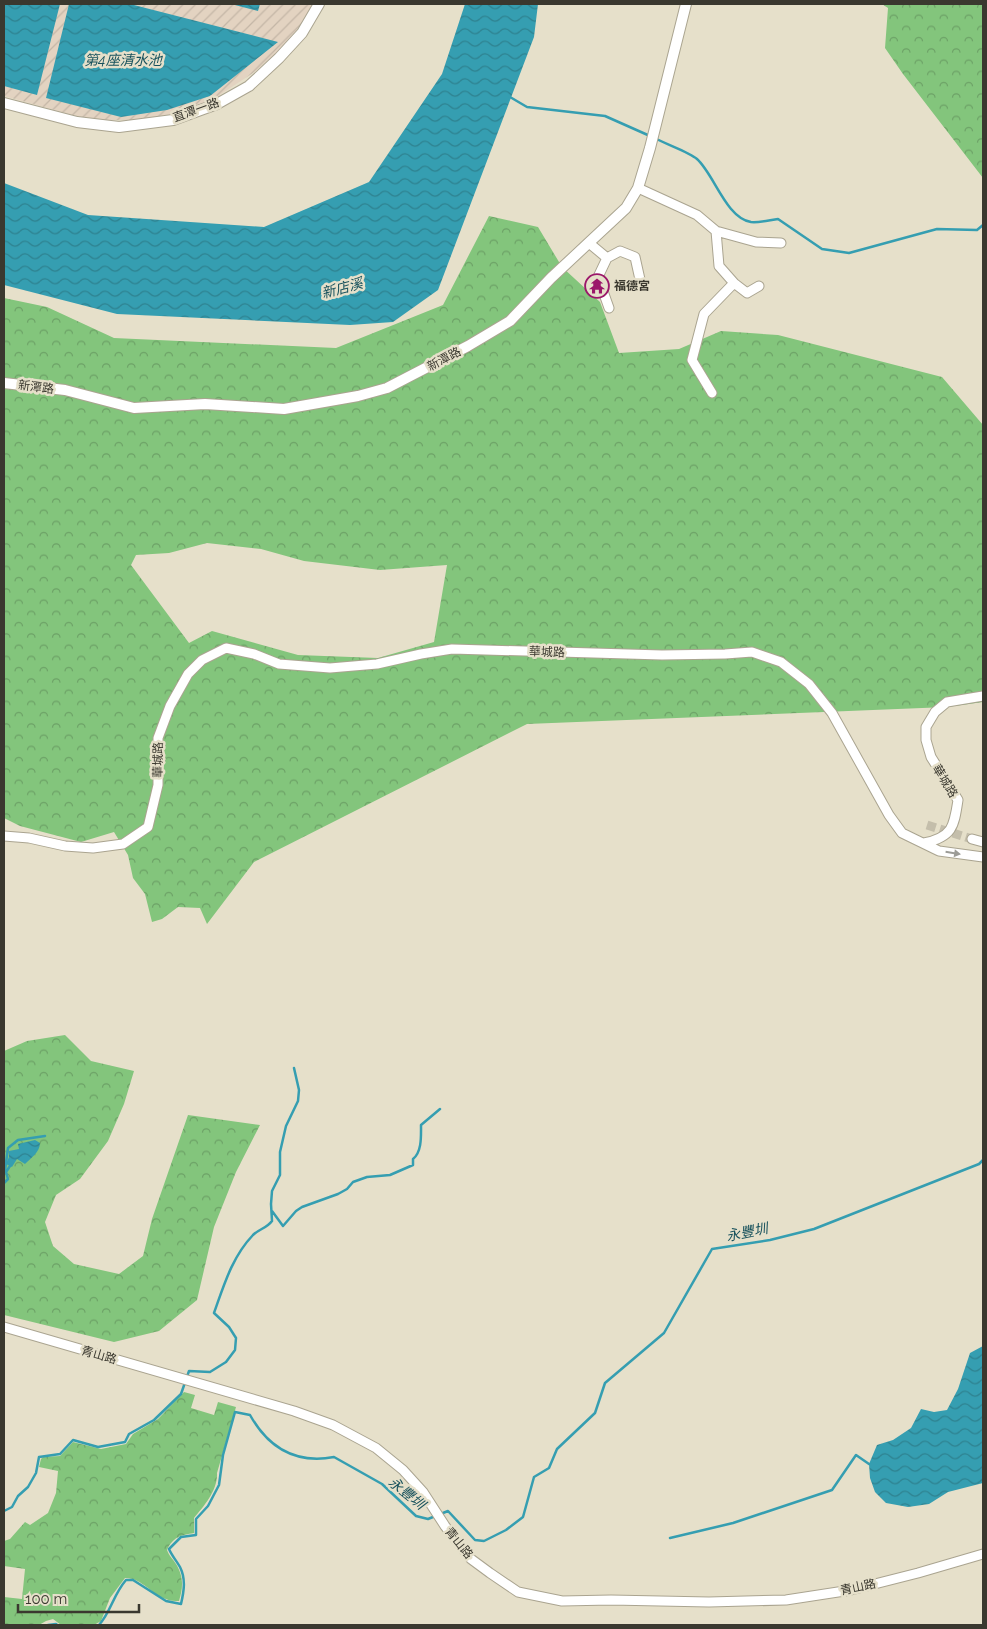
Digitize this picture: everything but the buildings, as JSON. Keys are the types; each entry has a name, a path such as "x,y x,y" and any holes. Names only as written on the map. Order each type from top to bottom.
{"street":[{"name":"直潭一路","path":"4,103 77,122 119,127 173,120 216,104 249,86 302,33 319,4"},
{"name":"新潭路","path":"4,383 65,390 134,408 205,404 284,409 358,396 386,388 468,346 510,321 551,278 626,208 638,188 652,143 686,4"},
{"path":"638,188 697,215 716,231 756,242 781,243"},
{"path":"716,231 719,266 734,283 747,293 759,286"},
{"path":"590,243 607,258"},
{"path":"609,308 598,276 607,258 620,252 635,257 641,284"},
{"path":"712,393 692,360 704,314 734,283"},
{"name":"華城路","path":"4,836 28,838 65,846 93,848 123,844 148,827 158,784 158,738 170,706 188,674 202,660 226,648 254,654 278,664 330,668 377,664 452,649 662,655 752,652 781,662 809,684 832,713 847,737 889,815 902,833 924,843 939,840 949,831 954,820 958,800 930,757 926,740 926,727 935,712 948,702 983,696"},
{"path":"972,839 983,842"},
{"path":"924,843 939,851 983,857"},
{"name":"青山路","path":"4,1327 294,1411 333,1425 376,1448 403,1470 423,1492 445,1526 470,1559 518,1592 562,1602 611,1600 709,1602 786,1600 851,1590 983,1554"}],"shaded area":[{"name":"第4座清水池","path":"4,4 314,4 300,26 281,49 253,73 215,98 173,114 132,120 108,120 80,117 4,96"}],"green space":[{"path":"882,4 983,4 983,178 885,48 888,8"},
{"path":"489,216 538,227 562,267 600,302 619,353 679,349 721,331 778,335 942,377 983,425 983,702 947,707 527,724 254,862 207,924 200,908 178,907 162,919 152,922 145,894 133,878 128,855 114,832 81,842 20,826 4,818 4,298 47,307 114,338 336,348 443,305","holes":["207,543 261,549 304,561 380,570 447,565 434,642 378,658 298,655 212,631 189,643 131,565 136,555 169,553"]},
{"path":"65,1035 91,1061 134,1071 124,1104 108,1141 80,1179 56,1195 45,1222 53,1246 74,1264 119,1274 143,1256 152,1219 188,1115 260,1125 236,1172 214,1227 197,1300 159,1331 114,1342 4,1315 4,1051 27,1041"},
{"path":"184,1392 195,1395 191,1408 214,1415 218,1402 236,1407 213,1492 194,1518 194,1533 178,1537 167,1550 179,1569 182,1578 179,1601 161,1597 136,1580 125,1578 110,1598 101,1621 94,1625 61,1625 53,1619 39,1625 4,1625 4,1597 22,1599 25,1569 4,1566 4,1541 10,1539 25,1522 30,1525 48,1513 56,1493 58,1471 39,1467 41,1459 43,1457 60,1456 73,1442 101,1449 126,1444 133,1434 158,1419"}],"water":[{"path":"4,4 60,4 37,95 4,86"},
{"name":"第4座清水池","path":"69,4 130,4 278,42 210,96 167,110 121,117 46,98"},
{"path":"231,4 260,4 258,11"},
{"name":"新店溪","path":"465,4 538,4 534,37 438,290 393,322 350,325 117,314 4,285 4,183 88,215 264,227 369,182 442,74"},
{"path":"35,1140 40,1143 38,1149 35,1155 25,1164 17,1159 12,1167 6,1164 9,1151 19,1149 18,1144"},
{"path":"983,1346 983,1483 948,1492 929,1504 908,1507 886,1503 875,1492 870,1478 869,1464 877,1445 893,1440 911,1428 921,1409 934,1412 947,1410 958,1389 970,1353"}],"waterway":[{"path":"510,97 527,107 605,116 650,136"},
{"path":"655,138 697,159 727,204 742,219 751,222 778,219 822,249 849,253 937,229 977,230 983,225"},
{"path":"4,1511 12,1507 18,1496 28,1487 36,1473 39,1457 60,1454 73,1440 98,1447 125,1442 129,1434 154,1420 181,1394 189,1371 210,1372 226,1362 235,1350 236,1338 229,1327 214,1313 229,1272 239,1253 253,1235 272,1221 272,1191 280,1175 280,1152 286,1126 298,1101 299,1090 294,1068"},
{"path":"272,1211 283,1226 302,1207 338,1194 347,1189 353,1182 367,1177 390,1175 413,1165 413,1159 418,1152 421,1139 421,1125 440,1109"},
{"path":"6,1172 8,1148 18,1140 45,1136"},
{"name":"永豐圳","path":"99,1625 126,1580 133,1580 166,1601 181,1604 184,1590 183,1576 169,1549 181,1537 196,1535 196,1519 208,1506 219,1485 223,1455 235,1412 250,1415 266,1437 285,1451 296,1456 308,1458 334,1457 382,1484 416,1516 428,1519 448,1511 475,1540 484,1541 506,1530 523,1517 534,1477 549,1468 557,1449 595,1413 605,1383 664,1333 712,1249 770,1240 814,1229 979,1164 983,1160"},
{"path":"4,1183 8,1179 6,1172 10,1166"},
{"path":"670,1538 733,1523 832,1490 856,1455 869,1464"},
{"name":"永豐圳","path":"48,1625 57,1625"}],"tunnel":[{"path":"927,825 972,839"}],"place":[{"name":"福德宮","path":"597,286"}]}
